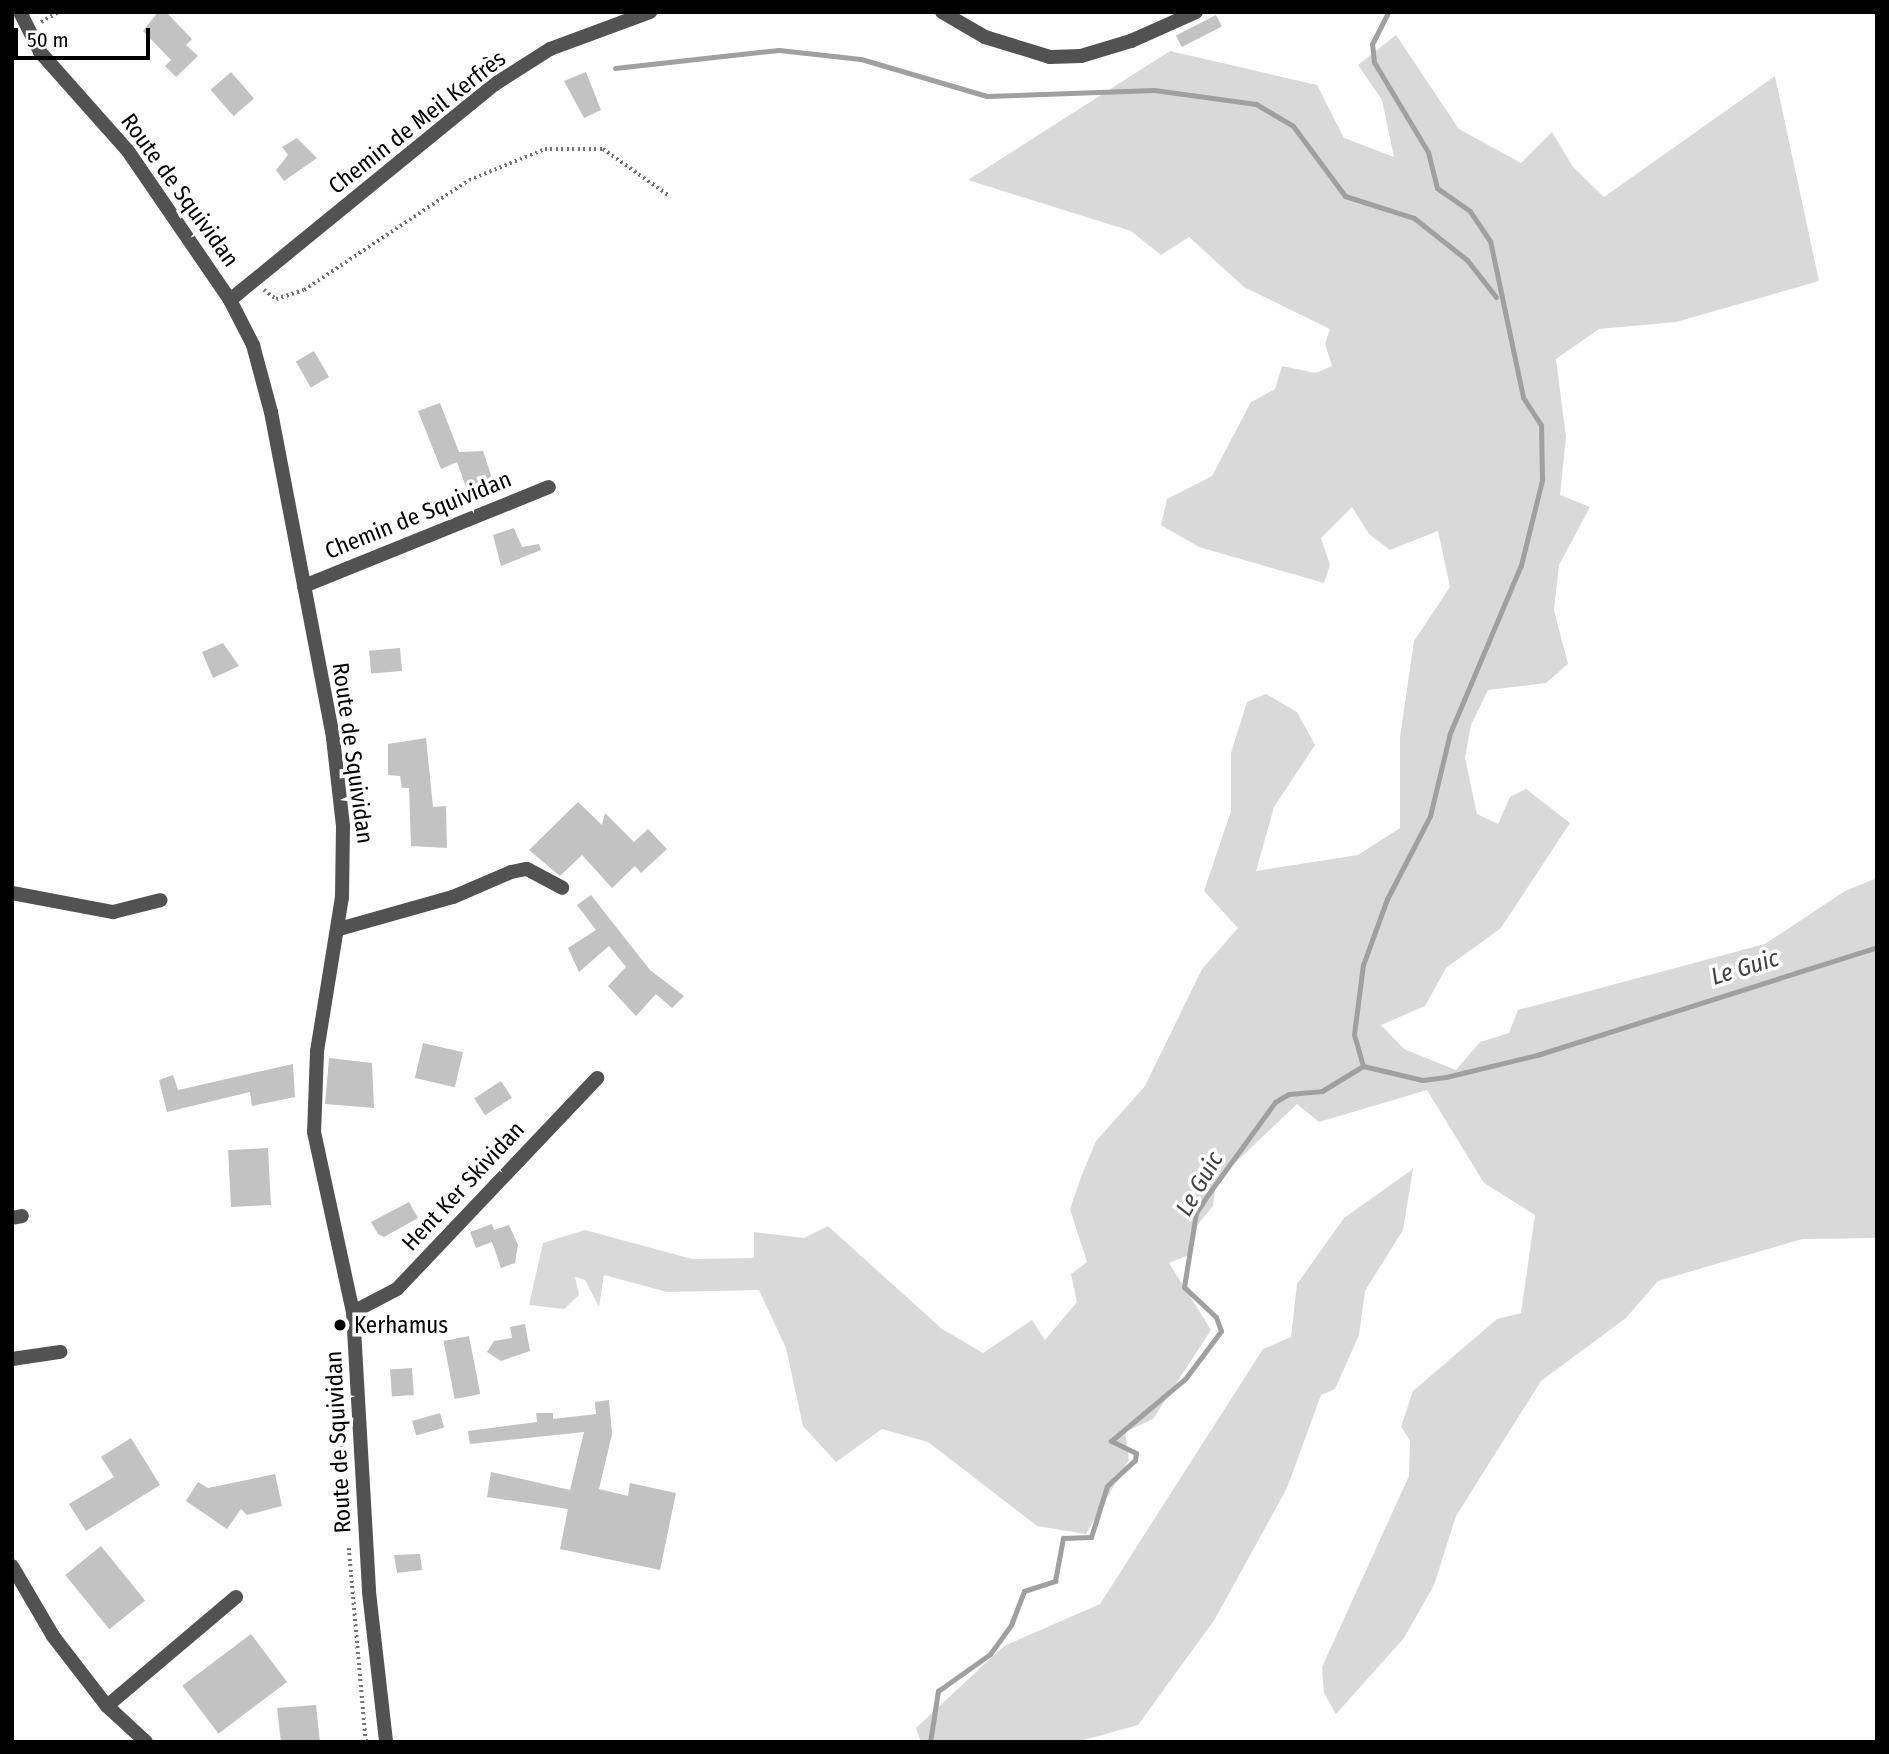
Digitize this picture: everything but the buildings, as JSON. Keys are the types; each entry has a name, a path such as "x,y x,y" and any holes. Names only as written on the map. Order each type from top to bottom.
{"street":[{"name":"Route de Squividan","path":"20,12 27,30 140,167 230,300 261,372 304,586 341,798 345,866 339,929 317,1052 314,1132 353,1312 386,1742"},
{"name":"Chemin de Meil Kerfrès","path":"230,300 495,84 550,50 650,12"},
{"path":"942,12 985,37 1050,57 1081,56 1131,41 1196,12"},
{"path":"12,36 27,30"},
{"name":"Chemin de Squividan","path":"304,586 549,486"},
{"path":"339,929 453,897 511,872 527,869 562,888"},
{"path":"12,893 113,912 162,900"},
{"name":"Hent Ker Skividan","path":"353,1312 397,1289 597,1078"},
{"path":"12,1359 60,1352"},
{"path":"12,1566 53,1636 107,1706 146,1742"},
{"path":"107,1706 236,1597"}],"path":[{"path":"253,283 276,299 304,290 470,180 545,149 603,149 667,195"},
{"path":"346,1466 331,1370 337,1358 356,1357"},
{"path":"348,1533 366,1742"}],"shaded area":[{"path":"1396,35 1459,129 1521,163 1552,132 1573,167 1604,197 1775,76 1819,281 1676,322 1599,329 1556,359 1566,437 1560,495 1590,507 1559,565 1554,610 1568,664 1546,683 1488,690 1471,725 1465,758 1477,814 1498,824 1510,797 1526,789 1570,823 1501,928 1446,968 1425,1006 1381,1025 1404,1049 1456,1070 1480,1042 1509,1033 1518,1010 1765,944 1845,891 1877,878 1877,1238 1802,1239 1658,1281 1626,1318 1541,1381 1456,1516 1434,1585 1404,1638 1336,1714 1324,1693 1322,1667 1409,1476 1410,1440 1401,1427 1413,1391 1497,1319 1521,1313 1535,1215 1484,1183 1427,1090 1319,1122 1297,1104 1216,1181 1213,1206 1194,1229 1189,1255 1169,1263 1211,1330 1153,1419 1125,1432 1129,1460 1086,1534 1037,1526 928,1442 882,1429 836,1462 803,1426 786,1348 759,1290 667,1292 604,1275 599,1307 585,1280 575,1277 579,1295 564,1309 529,1305 543,1243 585,1230 692,1259 754,1258 754,1232 804,1238 828,1226 942,1329 983,1353 1032,1320 1045,1340 1077,1302 1071,1274 1087,1262 1070,1209 1096,1141 1145,1086 1202,969 1238,928 1204,891 1231,811 1231,753 1247,702 1266,694 1297,712 1315,745 1274,807 1256,871 1358,855 1400,828 1400,737 1414,641 1450,587 1438,531 1390,550 1369,534 1352,507 1321,538 1330,565 1324,583 1199,547 1161,525 1167,499 1212,476 1251,402 1275,389 1282,366 1316,373 1332,366 1325,344 1330,329 1244,287 1189,237 1161,255 1131,231 968,180 1170,51 1317,85 1344,138 1394,157 1382,100 1358,65"},
{"path":"1413,1169 1403,1230 1365,1291 1359,1335 1335,1389 1321,1395 1287,1488 1215,1619 1138,1725 1077,1742 921,1742 916,1728 1004,1646 1100,1604 1263,1349 1291,1337 1297,1284 1344,1218"}],"waterway":[{"path":"1363,1066 1354,1034 1363,965 1387,899 1430,816 1450,733 1521,565 1542,480 1541,425 1523,397 1490,241 1470,211 1437,188 1428,152 1374,62 1372,44 1388,12"},
{"path":"615,68 779,50 861,59 987,96 1154,90 1256,104 1293,126 1345,196 1414,218 1467,260 1496,297"},
{"name":"Le Guic","path":"1363,1066 1422,1080 1446,1077 1537,1055 1877,947"},
{"name":"Le Guic","path":"930,1742 938,1691 990,1654 1011,1625 1024,1591 1055,1581 1063,1538 1091,1537 1107,1486 1135,1460 1136,1453 1111,1441 1185,1379 1221,1331 1216,1317 1184,1287 1196,1213 1275,1102 1289,1094 1322,1091 1363,1066"}],"place":[{"name":"Kerhamus","path":"340,1325"}]}
